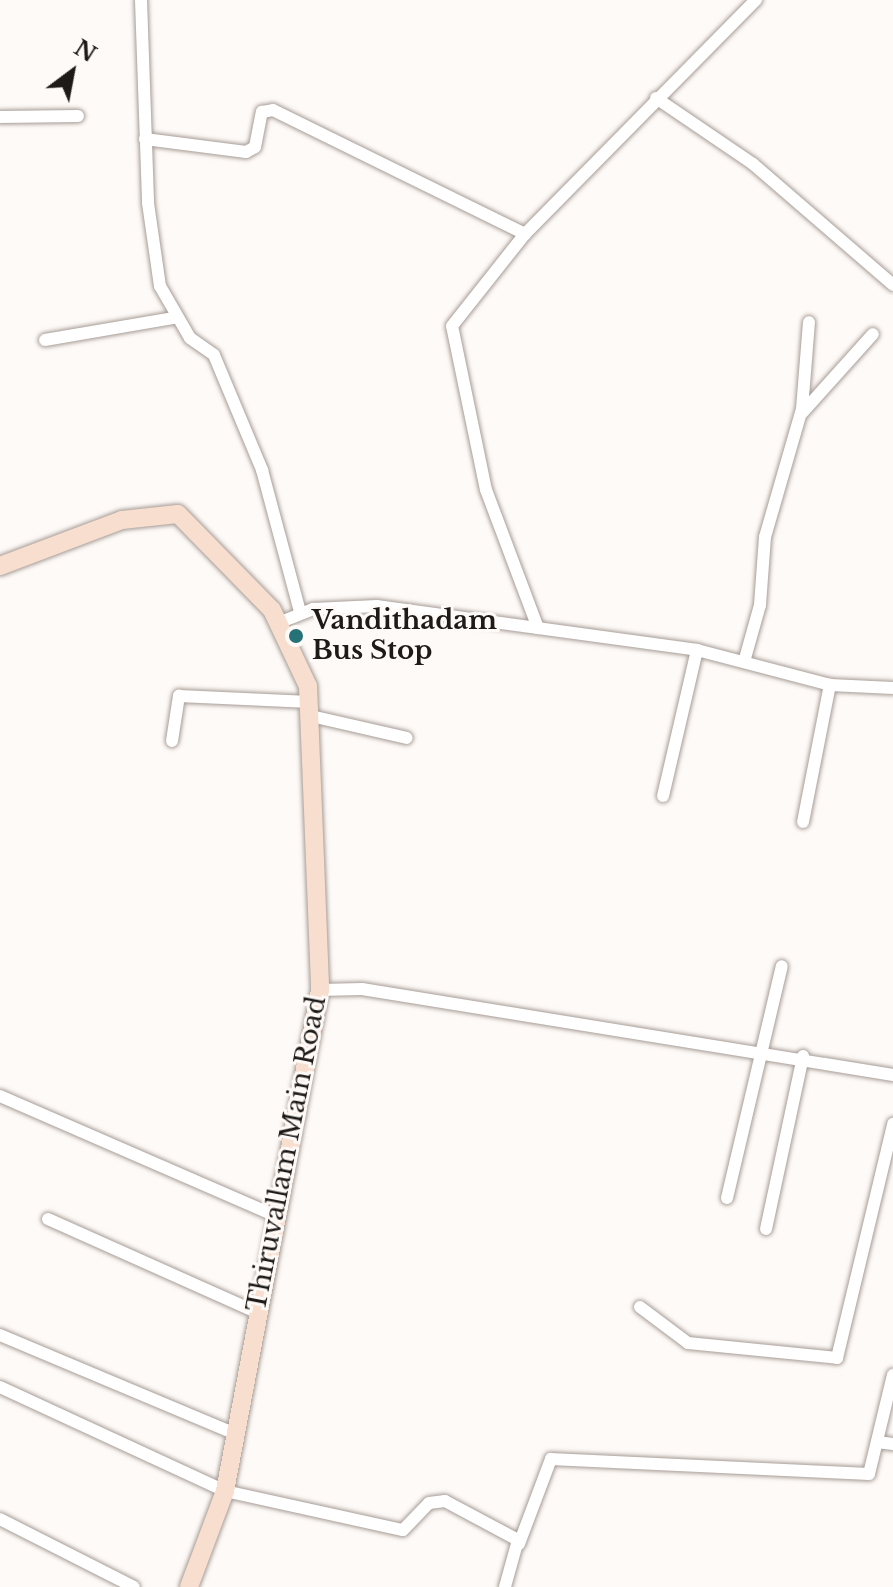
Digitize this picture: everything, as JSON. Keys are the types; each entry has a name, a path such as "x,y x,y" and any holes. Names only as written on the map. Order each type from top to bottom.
{"main road":[{"name":"Thiruvallam Main Road","path":"0,566 122,520 178,514 204,533 281,622 310,709 320,990 274,1215 225,1491 189,1587"}],"street":[{"path":"538,628 486,490 452,334 464,306 525,234 756,0"},
{"path":"138,2 151,240 174,318 214,355 262,470 300,612"},
{"path":"656,98 753,164 893,285"},
{"path":"145,139 246,152 255,147 262,112 273,110 525,234"},
{"path":"0,117 78,116"},
{"path":"45,340 174,318"},
{"path":"744,662 760,605 765,537 800,416 809,322"},
{"path":"800,416 873,334"},
{"path":"281,622 300,612 377,606 697,650 830,685 893,688"},
{"path":"663,796 697,650"},
{"path":"803,822 830,685"},
{"path":"172,741 179,696 310,709 407,738"},
{"path":"727,1198 782,966"},
{"path":"320,990 362,989 762,1049 893,1075"},
{"path":"766,1229 803,1056"},
{"path":"0,1096 274,1215"},
{"path":"640,1307 688,1343 837,1358 893,1124"},
{"path":"48,1219 256,1312"},
{"path":"0,1335 235,1434"},
{"path":"505,1587 551,1459 869,1474 893,1375"},
{"path":"0,1387 225,1491 403,1530 441,1500 519,1544"},
{"path":"877,1442 893,1444"},
{"path":"0,1519 134,1587"}],"place":[{"name":"Vandithadam Bus Stop","path":"296,636"}]}
